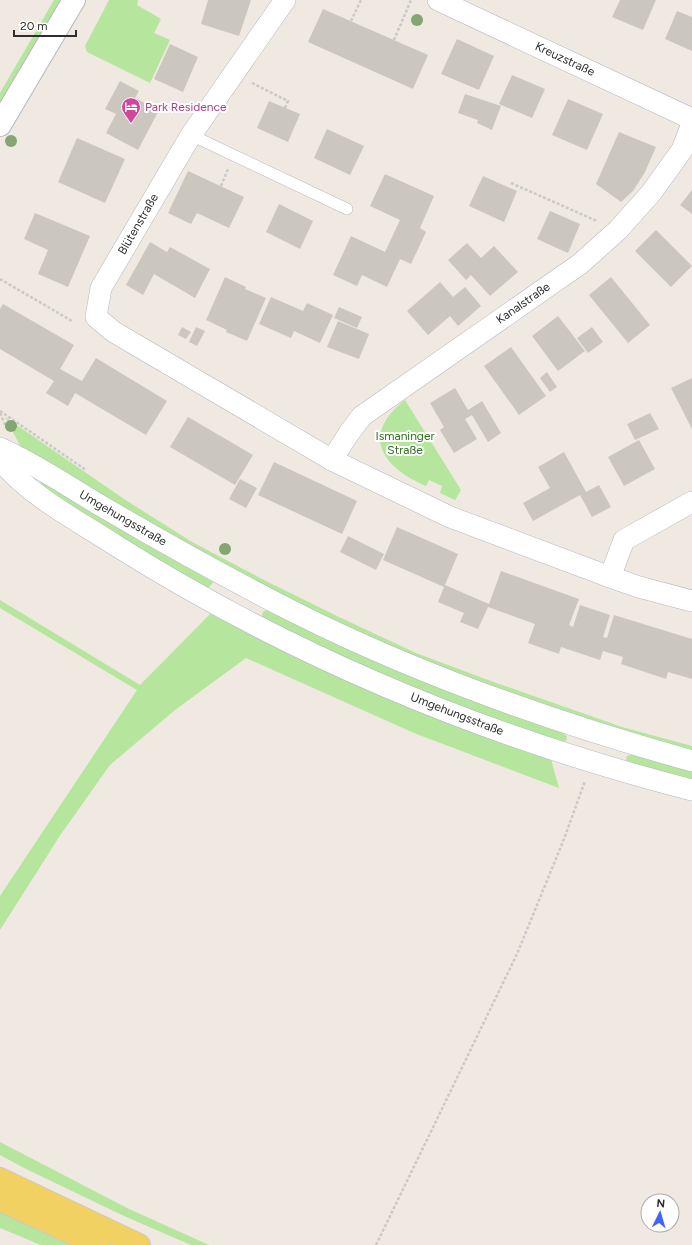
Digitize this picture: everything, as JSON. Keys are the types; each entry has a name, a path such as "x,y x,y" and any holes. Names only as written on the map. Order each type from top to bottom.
{"main road":[{"path":"0,1179 139,1245"},
{"path":"0,1200 98,1245"}],"street":[{"path":"0,125 74,0"},
{"name":"Blütenstraße","path":"285,0 191,135 101,288 96,317 114,332 332,460"},
{"name":"Kreuzstraße","path":"438,0 692,119"},
{"name":"Kanalstraße","path":"332,460 362,416 580,264 618,230 651,194 682,150 692,124"},
{"name":"Umgehungsstraße","path":"0,448 20,457 61,483 145,532 246,587 361,645 430,674 496,698 602,735 692,761"},
{"name":"Umgehungsstraße","path":"0,460 37,495 135,557 232,612 345,669 432,705 592,762 692,790"},
{"path":"332,460 450,517 610,577 639,587 692,601"},
{"path":"610,577 624,540 692,502"},
{"path":"232,612 246,587"}],"lane":[{"path":"191,135 347,208"}],"path":[{"path":"351,21 361,0"},
{"path":"394,40 411,0"},
{"path":"233,74 288,101 285,108"},
{"path":"512,183 618,230"},
{"path":"0,279 72,321"},
{"path":"0,411 92,474"},
{"path":"376,1245 517,954 564,839 592,762"}],"green space":[{"path":"54,0 62,0 0,104 0,93"},
{"path":"109,0 138,0 137,5 161,19 154,33 170,40 150,83 87,52 85,46"},
{"name":"Ismaninger Straße","path":"405,400 461,490 455,500 440,493 442,486 429,480 426,486 398,469 388,460 382,449 380,438 383,426 391,413"},
{"path":"5,417 124,499 192,542 339,617 416,653 488,680 622,727 692,746 692,755 486,689 291,604 24,453"},
{"path":"40,479 141,542 213,582 208,589 42,490"},
{"path":"0,600 140,685 212,612 550,756 559,788 414,733 246,658 175,710 110,765 61,834 0,930 0,896 137,690 0,608"},
{"path":"268,610 563,733 567,737 566,741 561,742 540,735 454,703 339,656 263,619 262,614 264,611"},
{"path":"633,754 692,771 692,781 628,763 626,759 627,756"},
{"path":"0,1142 129,1209 209,1245 191,1245 124,1216 24,1168 0,1155"},
{"path":"0,1212 72,1245 41,1245 0,1228"}],"building":[{"path":"208,0 251,0 239,36 201,24"},
{"path":"620,0 656,0 643,30 612,17"},
{"path":"323,9 428,55 413,89 308,42"},
{"path":"677,11 692,17 692,51 665,39"},
{"path":"457,39 494,56 479,90 441,74"},
{"path":"170,44 198,57 183,92 154,79"},
{"path":"512,75 545,89 532,118 499,104"},
{"name":"Park Residence","path":"120,81 139,91 135,98 159,110 138,150 106,133 116,114 105,109"},
{"path":"465,94 501,106 492,130 477,123 478,120 458,113"},
{"path":"568,99 603,114 587,150 552,135"},
{"path":"269,101 300,114 288,142 257,128"},
{"path":"327,129 364,146 350,175 314,158"},
{"path":"619,132 656,147 645,172 633,191 621,202 596,184"},
{"path":"77,138 125,159 105,203 58,182"},
{"path":"188,171 244,197 229,228 197,213 191,224 168,213"},
{"path":"385,174 434,196 420,228 426,232 411,264 400,259 387,287 362,275 357,286 333,275 351,236 385,252 400,220 370,206"},
{"path":"483,176 517,191 504,222 469,206"},
{"path":"692,190 692,214 680,205"},
{"path":"279,204 313,221 300,249 266,232"},
{"path":"550,211 580,224 568,253 537,239"},
{"path":"35,213 90,236 68,287 38,274 48,250 24,239"},
{"path":"656,230 692,266 671,287 635,251"},
{"path":"150,242 167,252 170,247 210,269 195,298 154,274 143,295 126,285"},
{"path":"467,243 481,258 494,246 518,272 490,296 471,275 466,280 448,260"},
{"path":"225,277 246,287 245,289 266,298 247,341 226,332 227,330 206,320"},
{"path":"611,277 650,325 628,343 589,295"},
{"path":"440,282 453,297 465,287 481,306 458,326 450,316 428,335 407,311"},
{"path":"271,297 303,311 307,303 333,315 320,343 294,331 291,338 259,324"},
{"path":"3,304 74,345 60,369 82,381 96,358 167,401 146,435 75,393 68,406 46,393 54,381 0,349 0,309"},
{"path":"339,307 362,317 357,328 334,318"},
{"path":"558,316 585,351 558,371 532,336"},
{"path":"338,321 369,334 359,359 327,347"},
{"path":"182,327 191,332 186,339 178,335"},
{"path":"196,327 205,331 197,346 189,342"},
{"path":"592,327 603,342 588,353 577,338"},
{"path":"511,347 546,396 519,415 484,366"},
{"path":"547,372 557,387 550,392 540,378"},
{"path":"692,378 692,429 671,388"},
{"path":"455,388 468,410 482,401 501,433 488,442 472,415 465,419 477,439 454,453 440,430 444,427 430,403"},
{"path":"650,413 659,429 635,440 627,424"},
{"path":"188,417 253,455 235,485 170,447"},
{"path":"639,440 655,469 624,486 608,457"},
{"path":"564,452 586,492 599,485 611,507 592,517 580,495 533,521 523,503 550,488 538,467"},
{"path":"274,462 357,501 342,534 258,495"},
{"path":"240,479 257,488 246,508 229,499"},
{"path":"397,527 458,554 445,585 489,604 501,571 579,599 569,625 573,627 580,605 610,615 603,637 607,638 614,615 692,639 692,679 668,672 666,679 621,664 623,657 603,651 600,660 561,647 559,654 528,643 535,624 488,607 478,629 460,622 464,613 438,602 444,587 383,560"},
{"path":"348,536 384,554 376,570 340,552"}],"place":[{"name":"Park Residence","path":"131,124"}]}
